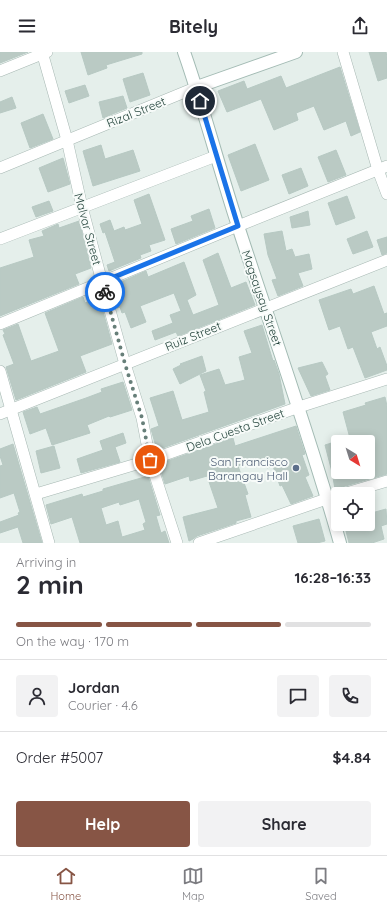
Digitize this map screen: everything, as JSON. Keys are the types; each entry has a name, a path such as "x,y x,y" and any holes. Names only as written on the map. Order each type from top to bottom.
{"main road":[{"name":"Magsaysay Street","path":"184,52 238,226 265,307 299,407 331,492"},
{"name":"Rizal Street","path":"196,87 294,52"},
{"name":"Magsaysay Street","path":"338,531 340,543"}],"street":[{"path":"343,52 383,168 387,194"},
{"path":"0,71 44,53"},
{"name":"Malvar Street","path":"44,53 102,282 142,418 150,460 176,543"},
{"name":"Rizal Street","path":"0,168 196,87"},
{"path":"0,239 216,156"},
{"path":"0,324 383,168"},
{"name":"Ruiz Street","path":"0,414 265,307 387,260"},
{"path":"0,371 49,543"},
{"name":"Dela Cuesta Street","path":"36,494 150,460 299,407 387,379"},
{"path":"367,487 387,481"},
{"path":"199,543 331,498"}],"building":[{"path":"0,52 28,52 0,63"},
{"path":"81,52 142,52 142,54 106,65 107,68 88,75"},
{"path":"369,52 386,52 387,78 378,81"},
{"path":"340,67 360,132 351,136 346,121 324,130 314,106 296,113 298,120 274,130 261,99 227,112 218,91 244,81 247,89 281,76 286,88"},
{"path":"143,73 150,95 130,102 123,79"},
{"path":"85,85 89,96 69,103 65,91"},
{"path":"123,96 127,108 103,118 99,102"},
{"path":"12,97 16,108 0,113 0,102"},
{"path":"43,114 53,139 30,148 21,123"},
{"path":"255,144 269,180 241,191 228,155"},
{"path":"101,145 105,159 133,150 140,171 93,186 83,151"},
{"path":"336,150 346,175 328,182 318,157"},
{"path":"63,158 70,184 48,192 39,168"},
{"path":"301,168 308,186 289,194 282,175"},
{"path":"149,194 165,240 149,245 151,251 140,255 141,258 109,271 107,265 115,262 105,232 103,233 100,224 110,220 114,231 124,227 125,230 142,224 134,200"},
{"path":"347,196 355,218 336,225 328,203"},
{"path":"49,201 53,211 36,217 32,207"},
{"path":"209,209 215,228 176,244 171,229 193,221 191,216"},
{"path":"308,211 310,225 292,228 290,217"},
{"path":"79,221 91,268 75,274 79,284 0,316 0,268 34,257 29,240 44,236 42,231 58,224 59,228"},
{"path":"282,231 286,251 292,249 295,257 309,254 312,269 298,273 303,286 278,296 272,280 277,279 268,255 264,234"},
{"path":"367,231 373,247 353,254 347,239"},
{"path":"387,237 387,253 382,255 377,240"},
{"path":"218,253 231,288 246,282 255,305 178,336 176,332 155,340 152,331 173,323 170,315 181,311 174,293 140,306 146,322 131,328 125,312 122,313 120,307 117,308 112,292 114,292 113,289 115,289 114,285 146,271 148,277 184,262 196,295 187,300 193,315 219,305 203,260"},
{"path":"374,286 384,314 387,313 387,326 371,332 377,349 380,347 387,370 365,378 353,347 348,349 340,326 329,330 319,300 351,289 353,294"},
{"path":"83,297 85,303 99,297 112,344 80,356 86,372 16,400 6,367 14,364 3,335 5,334 3,330 18,324 31,361 59,351 45,313"},
{"path":"262,325 273,361 274,360 279,374 285,404 157,450 151,429 159,426 150,398 173,391 182,420 209,412 204,392 206,391 200,375 219,369 225,385 245,380 239,357 252,353 244,331"},
{"path":"202,356 206,371 180,384 173,369 181,365 180,364"},
{"path":"322,362 328,374 325,376 330,390 311,396 298,368"},
{"path":"123,382 132,410 110,417 109,416 87,425 90,433 52,445 46,428 30,434 23,412 37,407 40,414 102,392 101,389"},
{"path":"385,397 387,406 387,474 375,477 375,435 349,435 343,412 366,405 365,403"},
{"path":"296,426 305,454 302,455 309,475 305,477 313,496 291,504 282,485 280,486 273,466 267,468 264,459 257,462 256,459 238,466 248,494 245,495 251,517 236,521 236,523 197,536 189,541 183,517 218,508 207,476 190,481 189,476 165,484 161,471 164,471 162,463 233,438 235,446"},
{"path":"123,433 126,443 115,447 120,462 81,473 77,459 103,450 100,441"},
{"path":"331,443 331,468 325,445"},
{"path":"13,444 42,543 23,543 18,527 0,533 0,522 19,515 18,513 20,512 14,493 0,498 0,466 3,465 0,456 0,449"},
{"path":"54,446 60,468 41,473 36,451"},
{"path":"148,476 160,515 156,516 161,533 165,531 169,543 80,543 72,517 51,524 46,505 82,494 83,497 103,491 103,489","holes":["139,499 146,522 143,524 145,530 122,537 118,521 106,525 101,508 119,502 120,505"]},
{"path":"333,479 370,479 342,487 335,487"},
{"path":"386,509 387,524 381,526 384,539 372,543 349,543 346,531 375,531 375,512"},
{"path":"319,519 325,541 317,543 298,543 293,526"}],"way so far":[{"path":"105,292 142,418 150,460"}],"place":[{"name":"San Francisco Barangay Hall","path":"296,468"}],"route":[{"path":"105,292 102,282 238,226 200,101"}]}
